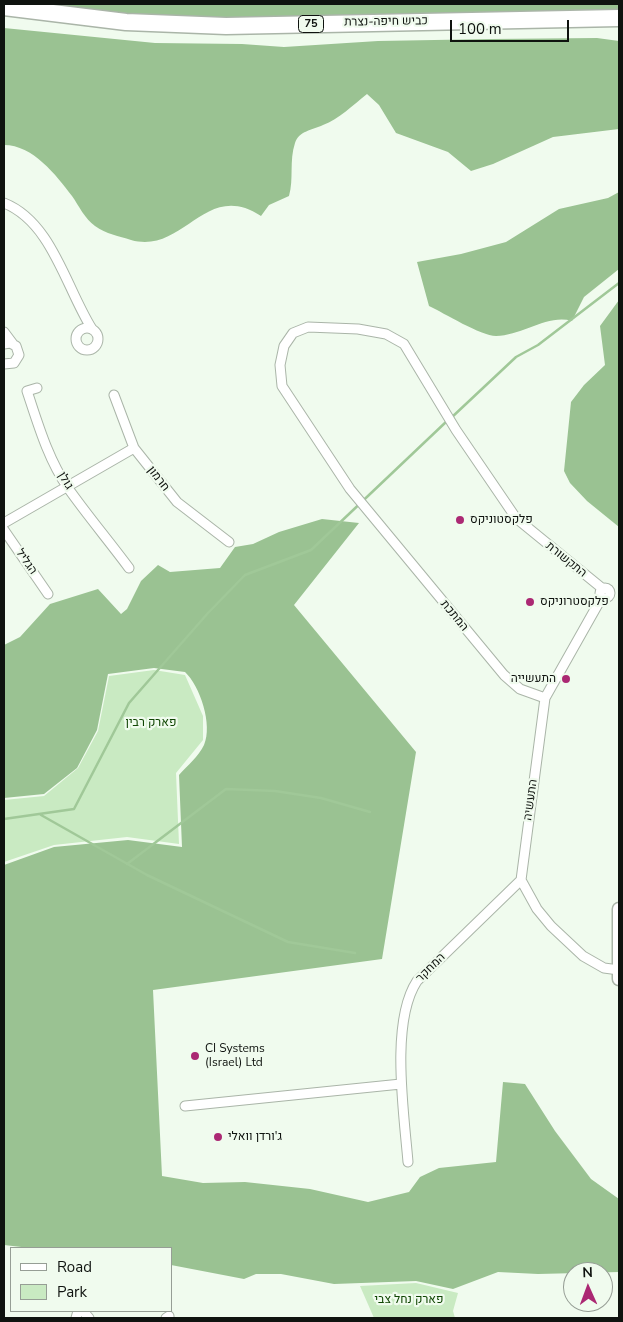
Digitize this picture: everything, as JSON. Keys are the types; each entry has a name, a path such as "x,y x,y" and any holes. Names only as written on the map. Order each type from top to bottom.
{"highway":[{"name":"כביש חיפה-נצרת","path":"4,8 126,22 226,26 619,18"}],"street":[{"path":"4,203 23,213 40,231 80,309 97,334 98,340 95,346 88,349 80,346 77,341 80,330 80,309"},
{"name":"המתכת","path":"530,530 516,518 456,430 404,344 386,334 358,329 308,327 293,333 284,346 280,365 282,386 350,489 504,675 520,689 545,698"},
{"path":"80,330 92,329"},
{"path":"4,332 8,344 18,349 18,358 11,364 4,364"},
{"name":"גולן","path":"37,388 27,391 40,432 67,487 129,568"},
{"name":"חרמון","path":"114,395 134,448 177,502 229,542"},
{"path":"4,523 134,448"},
{"name":"הגליל","path":"4,530 48,594"},
{"name":"התקשורת","path":"530,530 605,594 619,601"},
{"name":"התעשיה","path":"521,880 545,698 605,594"},
{"path":"521,880 546,920 583,956 604,968 619,970"},
{"name":"המחקר","path":"408,1162 401,1084 403,1024 405,1006 410,992 417,981 521,880"},
{"path":"619,909 619,979"},
{"path":"185,1106 401,1084"}],"green space":[{"path":"17,4 619,4 619,11 246,18 149,17"},
{"path":"4,28 155,43 242,44 284,47 378,41 597,38 619,41 619,129 553,137 493,164 471,171 448,152 396,133 379,105 367,94 335,119 306,131 297,139 293,150 289,196 269,205 261,216 242,207 225,206 209,211 166,237 150,242 131,240 99,229 85,216 59,179 43,163 25,150 15,146 4,145"},
{"path":"619,192 619,269 584,297 572,321 553,320 515,333 496,336 472,328 429,306 417,262 461,254 506,242 559,209 608,198"},
{"path":"619,300 619,527 587,501 570,483 564,471 571,402 584,385 605,365 600,326"},
{"path":"322,519 359,523 294,605 416,752 382,959 153,990 162,1176 203,1183 245,1182 310,1189 368,1202 409,1192 420,1177 439,1168 496,1162 503,1082 525,1084 555,1131 591,1179 619,1199 619,1272 613,1272 613,1262 563,1262 563,1273 498,1272 453,1289 416,1281 334,1284 281,1274 256,1274 244,1279 172,1265 172,1247 21,1247 4,1245 4,865 54,847 128,840 182,847 179,775 202,749 207,727 204,706 196,686 185,672 154,668 108,674 97,730 77,768 44,794 4,798 4,645 20,637 50,604 98,589 121,614 127,609 141,581 158,565 170,572 220,568 235,547 253,544 279,532"},
{"name":"פארק רבין","path":"154,670 185,675 203,716 203,740 176,773 179,844 127,837 54,845 4,862 4,800 44,796 78,768 98,731 109,676"},
{"name":"פארק נחל צבי","path":"416,1283 458,1293 453,1311 455,1318 374,1318 360,1286"}],"waterway":[{"path":"451,418 516,357 538,345 619,283"},
{"path":"4,819 74,809 129,703 208,613 245,575 311,550 447,421"},
{"path":"127,864 226,789 275,791 321,798 370,812"},
{"path":"41,815 147,875 288,942 355,953"}],"place":[{"name":"פלקסטוניקס","path":"460,520"},
{"name":"פלקסטרוניקס","path":"530,602"},
{"name":"התעשייה","path":"566,679"},
{"name":"CI Systems (Israel) Ltd","path":"195,1056"},
{"name":"ג'ורדן וואלי","path":"218,1137"}]}
